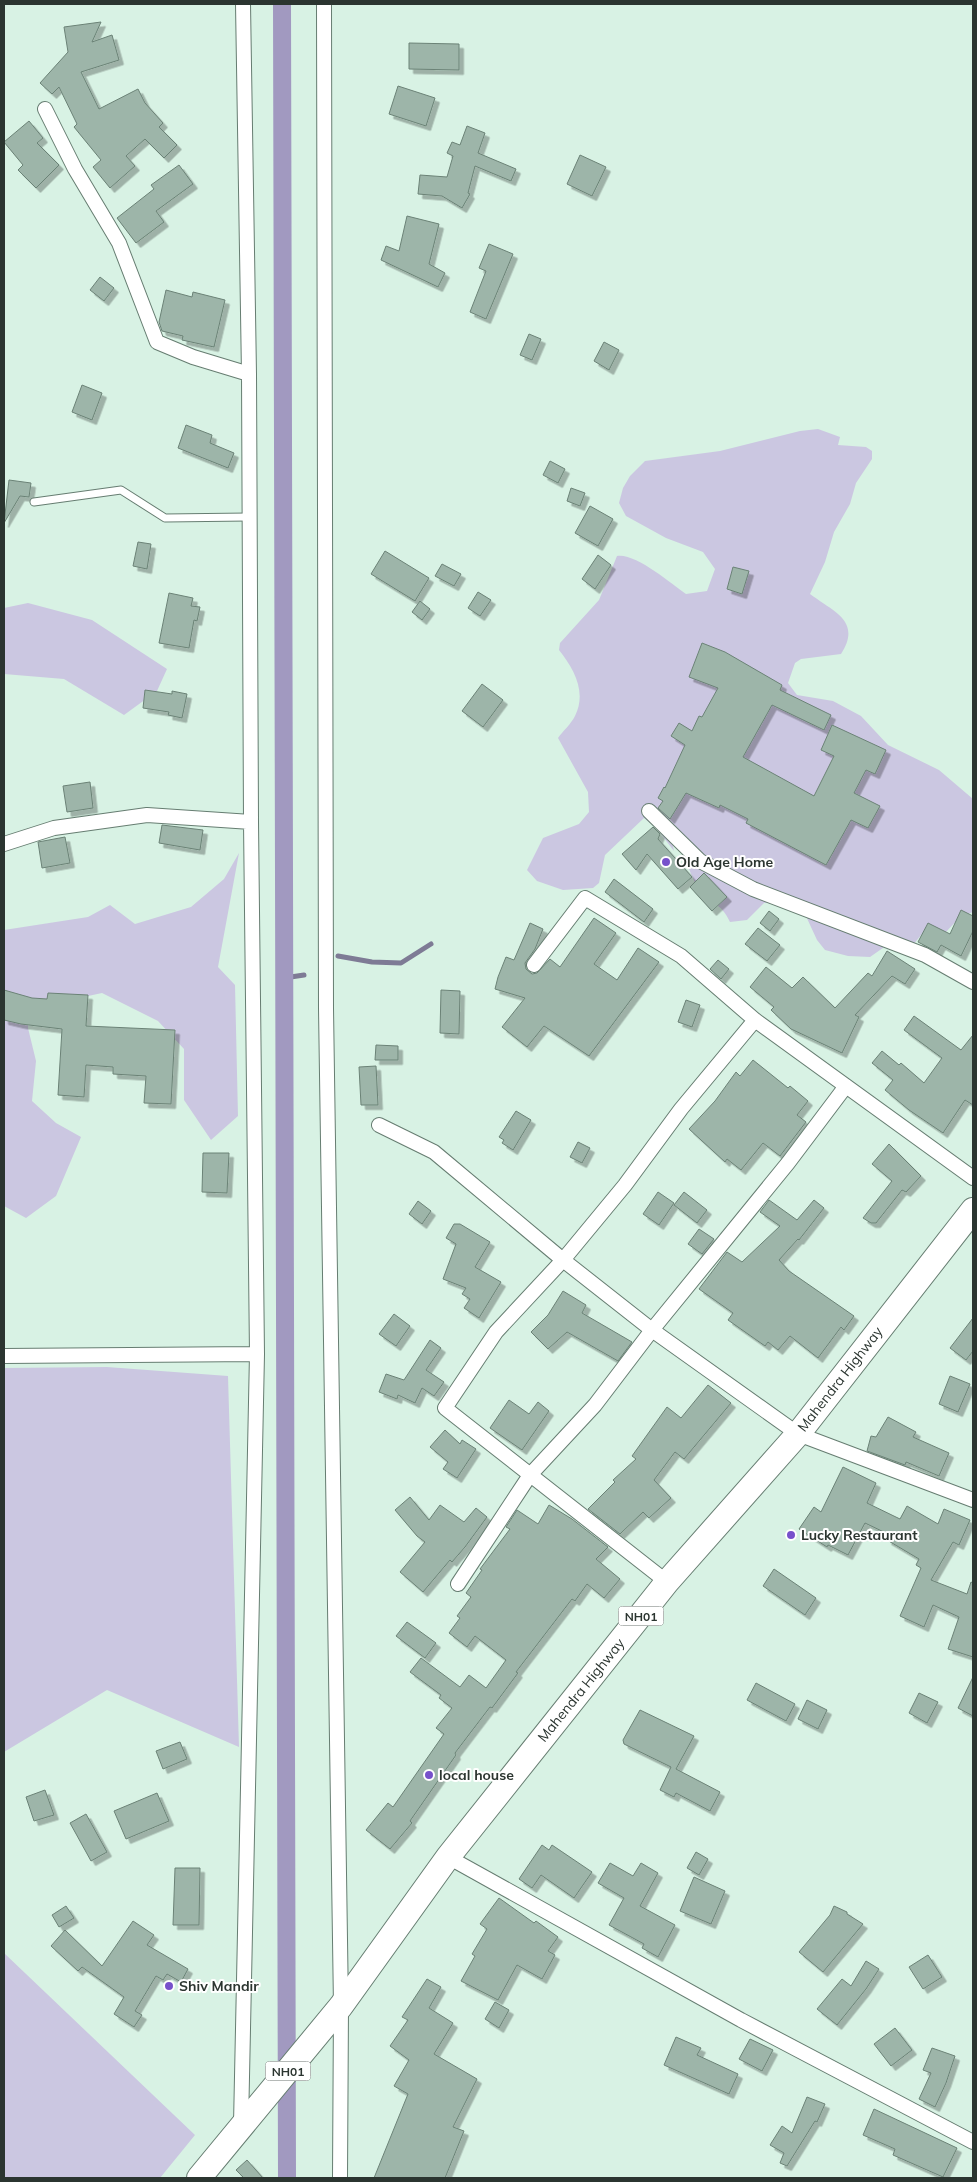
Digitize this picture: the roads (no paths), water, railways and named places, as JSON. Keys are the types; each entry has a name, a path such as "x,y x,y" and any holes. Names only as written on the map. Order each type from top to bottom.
{"highway":[{"name":"Mahendra Highway","path":"199,2178 341,2006 448,1857 668,1582 798,1434 973,1210"}],"street":[{"path":"243,4 249,374 248,517 257,1354 248,2119"},
{"path":"324,4 326,1008 341,2006 340,2178"},
{"path":"45,109 75,169 119,243 157,342 193,357 249,374"},
{"path":"649,811 700,861 753,889 925,955 973,982"},
{"path":"4,844 54,828 147,815 251,822"},
{"path":"534,965 585,898 681,956 755,1020 973,1178"},
{"path":"668,1582 445,1408 496,1332 563,1260 625,1185 681,1109 755,1020"},
{"path":"458,1584 530,1475 595,1405 652,1330 788,1163 846,1086"},
{"path":"379,1125 434,1152 563,1260 652,1330 798,1434 973,1500"},
{"path":"4,1356 257,1354"},
{"path":"448,1857 741,2020 973,2142"}],"lane":[{"path":"34,502 120,490 165,518 248,517"}],"waterway":[{"path":"282,4 287,2178"},
{"path":"338,956 372,962 401,963 431,944"},
{"path":"284,978 304,975"}],"place":[{"name":"Old Age Home","path":"666,862"},
{"name":"Lucky Restaurant","path":"791,1535"},
{"name":"local house","path":"429,1775"},
{"name":"Shiv Mandir","path":"169,1986"}]}
